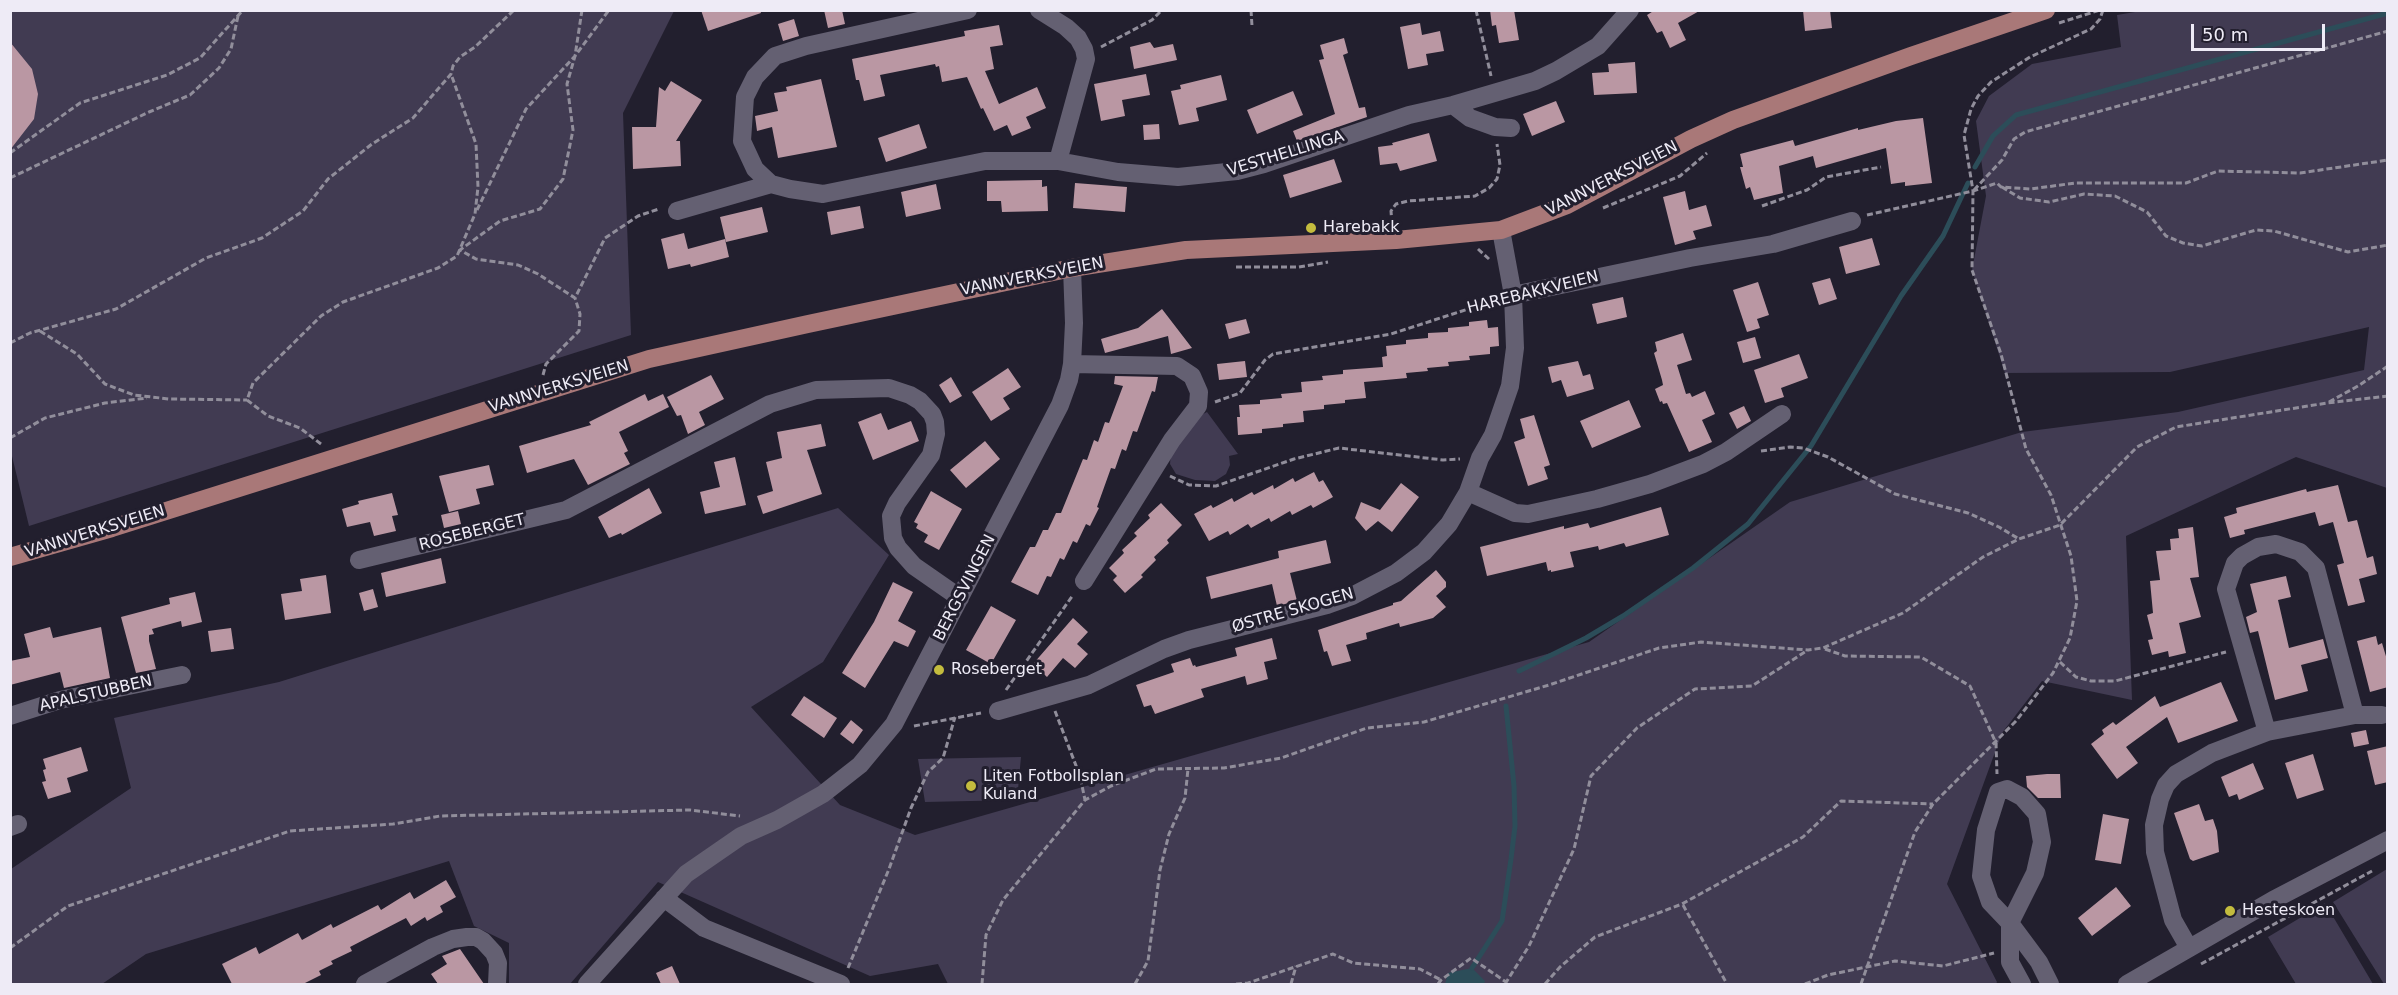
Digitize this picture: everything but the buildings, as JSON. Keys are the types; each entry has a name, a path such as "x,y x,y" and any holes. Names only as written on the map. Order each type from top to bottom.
{"main road":[{"name":"VANNVERKSVEIEN","path":"10,557 112,528 649,359 1072,268 1186,250 1396,240 1501,230 1567,205 1733,120 2046,10"}],"street":[{"path":"771,184 750,161 744,150 741,131 745,97 754,77 775,56 791,49 968,10"},
{"path":"1039,10 1066,27 1078,38 1086,59 1058,161"},
{"name":"VESTHELLINGA","path":"771,184 823,194 985,161 1058,161 1118,172 1178,177 1237,171 1409,115 1453,105 1535,81 1557,71 1586,53 1610,35 1630,10"},
{"path":"1453,105 1470,118 1503,127"},
{"path":"677,211 771,184"},
{"name":"HAREBAKKVEIEN","path":"1513,295 1690,258 1725,254 1773,244 1852,221"},
{"name":"ØSTRE SKOGEN","path":"998,711 1089,685 1189,640 1352,596 1396,573 1424,552 1449,524 1468,492 1480,458 1493,435 1510,386 1515,348 1513,295 1501,230"},
{"name":"BERGSVINGEN","path":"587,984 686,874 708,856 741,836 777,820 823,794 846,777 871,753 894,724 1060,405 1072,364 1074,323 1072,268"},
{"path":"1072,364 1177,366 1192,376 1199,392 1198,406 1183,425 1084,581"},
{"name":"ROSEBERGET","path":"359,560 566,510 770,404 816,390 889,388 920,401 932,414 936,434 931,455 897,503 891,516 893,538 898,548 914,566 960,598"},
{"path":"1468,492 1515,513 1528,514 1597,499 1650,484 1703,464 1726,452 1782,414"},
{"path":"2266,732 2226,589 2235,563 2250,550 2266,545 2288,546 2310,560 2319,578 2355,715"},
{"name":"APALSTUBBEN","path":"10,716 60,700 182,675"},
{"path":"2188,948 2173,920 2156,852 2154,825 2160,799 2166,786 2176,774 2212,753 2266,732 2355,715 2382,715"},
{"path":"2022,984 2010,962 2010,923 2035,873 2042,842 2037,814 2022,797 2007,789 1998,792 1986,830 1981,876 1990,902 2010,923 2039,962 2050,984"},
{"path":"2127,984 2273,900 2388,840"},
{"path":"664,898 704,928 843,979"},
{"path":"364,984 453,939 476,937 483,941 496,958 497,984"}],"path":[{"path":"10,153 81,103 167,75 200,58 243,10"},
{"path":"10,344 39,331 116,309 206,258 262,238 303,211 328,179 372,144 413,118 451,75 453,66 460,57 475,47 514,10"},
{"path":"460,250 500,221 540,209 563,179 573,130 567,84 575,56 582,10"},
{"path":"247,400 253,383 321,316 343,302 438,268 457,256 526,109 575,56 609,10"},
{"path":"1084,49 1098,49 1152,20 1162,10"},
{"path":"1251,10 1252,26"},
{"path":"1476,10 1494,93"},
{"path":"1861,984 1869,967 1915,832 1933,804 1996,743 2034,698 2059,661 2070,638 2078,601 2071,556 2051,495 2026,449 2001,354 1972,270 1973,192 1964,135 1971,110 1978,96 1991,82 2030,57 2091,29 2100,20 2103,10"},
{"path":"10,178 190,95 219,68 231,49 238,16"},
{"path":"1973,192 2002,160 2014,139 2025,132 2388,31"},
{"path":"451,75 476,144 478,188 475,214"},
{"path":"1396,240 1390,211 1396,204 1474,196 1488,188 1497,179 1503,127"},
{"path":"2001,187 2031,189 2075,183 2186,183 2218,171 2300,173 2388,160"},
{"path":"1762,206 1807,190 1826,177 1881,167"},
{"path":"1852,221 1870,214 1973,192 1997,183 2019,198 2049,202 2084,194 2115,196 2146,212 2166,236 2183,243 2202,246 2256,230 2274,231 2348,252 2388,245"},
{"path":"546,391 543,382 546,364 579,330 579,314 575,298 605,238 638,216 667,206 677,211"},
{"path":"460,250 476,259 518,265 538,274 575,298"},
{"name":"HAREBAKKVEIEN","path":"1198,406 1240,393 1265,360 1273,354 1391,334 1513,295"},
{"path":"39,331 77,354 105,384 134,395 247,400 268,416 300,428 321,444 329,458"},
{"path":"2327,403 2388,366"},
{"path":"981,984 986,935 1003,900 1085,800 1111,786 1156,769 1224,768 1281,758 1367,728 1424,722 1549,685 1659,648 1701,642 1808,650 1823,648 1903,613 1983,558 2019,539 2060,525 2137,447 2176,427 2327,403 2388,396"},
{"path":"10,438 45,418 105,403 152,397"},
{"path":"1760,451 1791,447 1803,448 1828,457 1895,494 1968,513 2008,531 2019,539"},
{"path":"1155,470 1189,486 1206,487 1216,486 1294,459 1338,448 1443,460 1480,458"},
{"path":"914,726 998,711 1008,686 1084,581"},
{"path":"1823,648 1845,656 1922,657 1970,686 1996,743 1998,792"},
{"path":"2059,661 2076,677 2091,681 2115,681 2242,648"},
{"path":"1438,984 1471,958 1505,983 1529,946 1574,849 1591,776 1637,728 1695,689 1752,686 1808,650"},
{"path":"1050,696 1080,776 1085,800"},
{"path":"843,979 889,869 911,808 928,772 943,758 955,717"},
{"path":"1135,984 1148,961 1160,870 1169,834 1185,798 1188,769"},
{"path":"1545,984 1560,967 1595,937 1682,904 1803,837 1841,801 1933,804"},
{"path":"10,948 68,906 290,831 393,824 440,816 690,810 744,816"},
{"path":"2194,968 2377,867"},
{"path":"1682,904 1727,984"},
{"path":"1805,984 1828,975 1895,961 1943,966 2010,949"},
{"path":"1236,984 1248,983 1333,954 1353,963 1420,969 1441,980"},
{"path":"1291,984 1296,966"}],"shaded area":[{"path":"2147,10 2387,11 2387,488 2296,457 2126,536 2132,700 2042,681 2002,733 1947,884 1996,984 948,984 938,964 870,976 658,882 570,984 509,984 509,943 474,926 449,861 146,954 102,984 11,984 11,869 131,788 114,718 279,682 838,508 889,555 823,662 751,707 840,805 915,835 1589,642 1790,502 2022,432 2178,412 2364,370 2369,327 2170,372 2005,373 1972,270 1986,196 1976,121 1989,96 2032,64 2121,47 2117,15"},
{"path":"10,11 674,11 623,113 631,335 29,526 10,448"},
{"path":"1207,412 1238,454 1229,456 1230,465 1226,474 1215,481 1195,480 1176,474 1170,464 1171,452 1195,418"},
{"name":"Liten Fotbollsplan Kuland","path":"1021,757 1017,800 925,802 918,759"},
{"path":"2387,869 2388,984 2384,984 2333,902"},
{"path":"2325,903 2373,984 2296,984 2268,937"}],"water":[{"path":"1472,968 1485,981 1484,984 1445,984 1448,973"}],"waterway":[{"path":"1975,167 1993,136 2016,115 2388,13"},
{"path":"1519,671 1586,638 1623,616 1693,568 1748,524 1811,446 1901,296 1943,236 1968,183"},
{"path":"1472,968 1502,921 1511,859 1515,826 1514,786 1506,706"}],"place":[{"name":"Harebakk","path":"1311,228"},
{"name":"Roseberget","path":"939,670"},
{"name":"Liten Fotbollsplan Kuland","path":"971,786"},
{"name":"Hesteskoen","path":"2230,911"}]}
